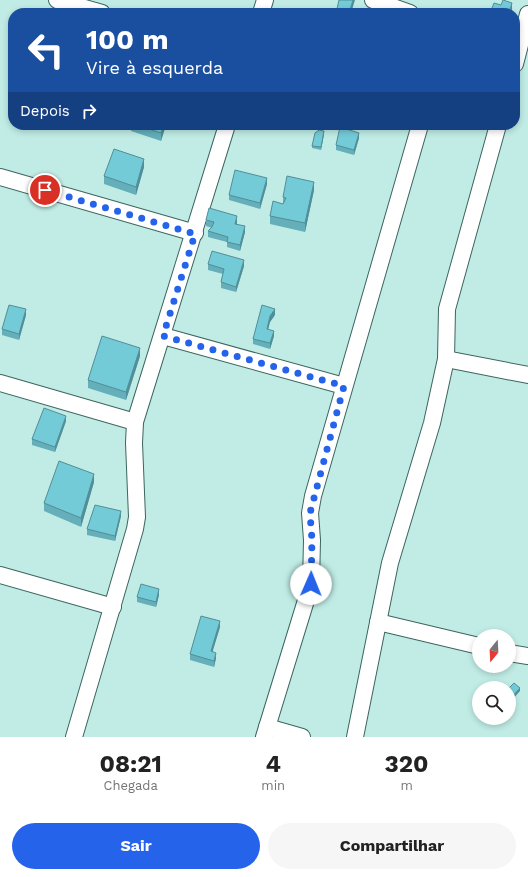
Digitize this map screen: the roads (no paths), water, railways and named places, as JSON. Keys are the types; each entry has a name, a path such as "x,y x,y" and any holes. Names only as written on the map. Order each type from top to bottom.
{"street":[{"path":"57,0 85,8"},
{"path":"373,0 396,8"},
{"path":"520,36 528,14"},
{"path":"74,737 135,529 137,517 134,443 135,422 195,234 226,130"},
{"path":"302,737 265,732 311,584 312,540 310,513 344,386 419,130"},
{"path":"355,737 390,563 432,423 446,360 447,309 497,130"},
{"path":"0,177 195,234"},
{"path":"163,336 344,386"},
{"path":"446,360 528,375"},
{"path":"0,383 135,422"},
{"path":"0,575 113,607"},
{"path":"378,622 472,644"},
{"path":"516,654 528,656"}]}
